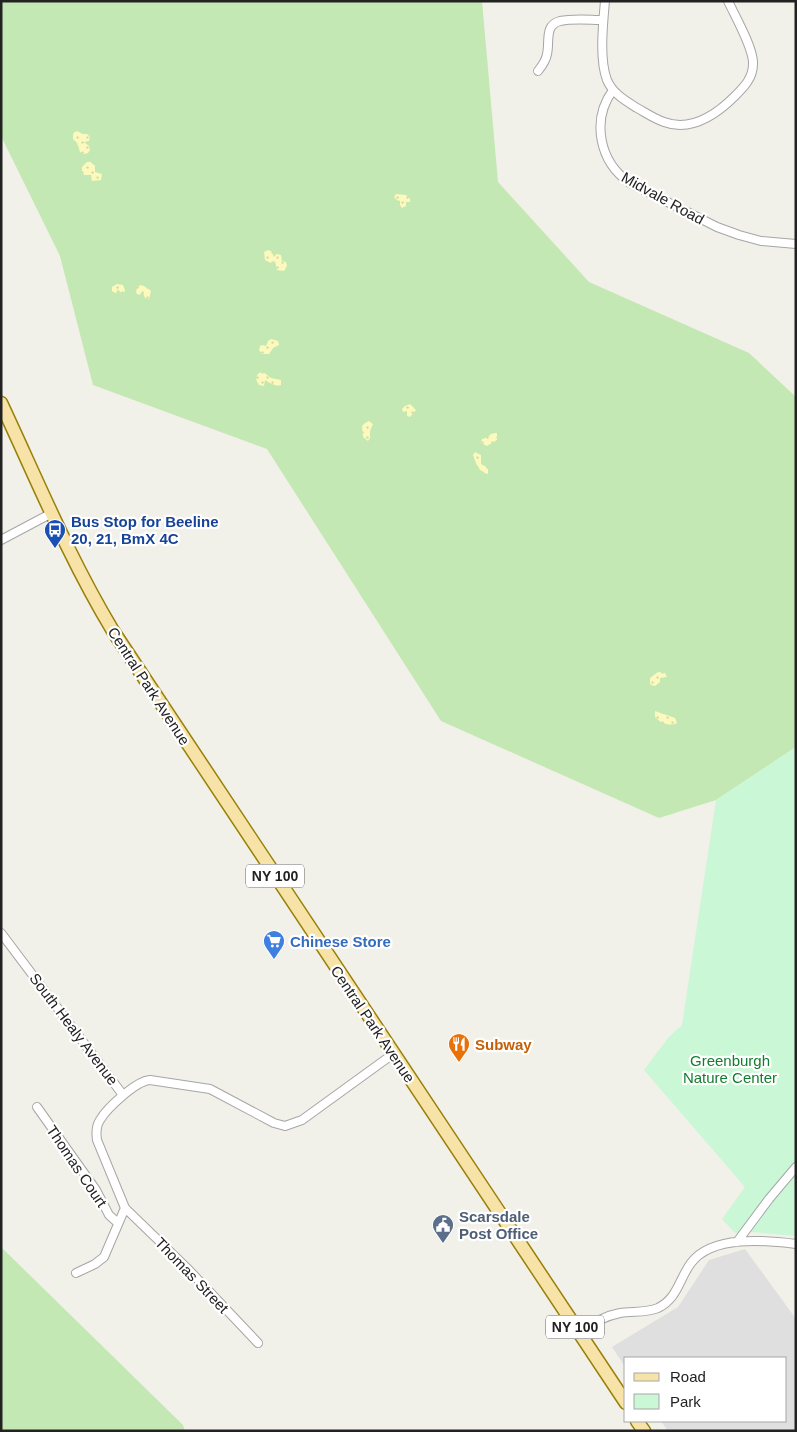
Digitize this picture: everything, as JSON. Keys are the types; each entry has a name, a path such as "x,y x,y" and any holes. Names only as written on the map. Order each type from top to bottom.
{"main road":[{"name":"Central Park Avenue","path":"1,403 89,589 117,638 624,1400"}],"street":[{"path":"605,1 603,20 605,72 607,79 613,90 632,105 656,119 671,124 693,123 716,112 750,78 753,65 751,51 728,1"},
{"path":"538,71 546,59 548,32 552,25 564,21 603,20"},
{"name":"Midvale Road","path":"613,90 604,106 601,139 607,159 620,176 636,186 727,231 761,241 796,244"},
{"path":"1,540 52,513"},
{"name":"South Healy Avenue","path":"1,933 124,1096 142,1082 150,1080 204,1088 221,1094 274,1123 285,1126 308,1117 393,1054"},
{"name":"Thomas Street","path":"124,1096 102,1116 97,1125 96,1135 98,1145 125,1208 258,1343"},
{"name":"Thomas Court","path":"37,1108 96,1190 110,1215 118,1223"},
{"path":"737,1242 768,1199 796,1167"},
{"path":"76,1273 95,1264 104,1257 125,1208"},
{"path":"579,1332 596,1320 617,1314 655,1309 667,1302 680,1284 691,1262 710,1248 737,1242 767,1240 796,1244"}],"shaded area":[{"path":"745,1249 796,1319 796,1431 668,1431 662,1422 787,1422 787,1357 624,1357 624,1365 612,1347 678,1307 709,1260"}],"green space":[{"path":"1,1 482,1 498,182 589,282 749,353 796,397 796,747 716,800 659,818 441,721 267,449 93,385 60,256 1,136"},
{"name":"Greenburgh Nature Center","path":"796,747 796,1236 752,1232 735,1233 722,1219 745,1187 644,1070 668,1038 682,1025 716,800"},
{"path":"1,1247 183,1425 185,1431 1,1431"}],"sand":[{"path":"77,131 90,137 89,141 84,142 89,146 90,150 88,153 80,152 77,143 73,139 73,133"},
{"path":"87,162 91,162 95,166 95,172 102,174 101,180 92,181 91,175 84,175 82,167"},
{"path":"396,194 406,195 410,202 406,202 406,206 402,208 400,201 394,197"},
{"path":"268,250 273,252 273,257 277,254 281,255 282,261 286,262 287,266 284,271 277,270 275,261 271,263 265,260 264,252"},
{"path":"117,284 123,285 124,293 118,289 116,293 112,292 112,287"},
{"path":"141,285 151,291 149,299 145,298 143,292 139,295 136,293 137,287"},
{"path":"271,339 278,341 279,345 273,348 269,354 262,354 259,350 260,346 266,346"},
{"path":"263,372 271,378 281,380 281,385 275,385 265,380 264,386 259,385 257,376"},
{"path":"410,404 416,410 410,417 407,416 407,411 403,412 402,409"},
{"path":"369,421 373,424 368,441 363,437 362,426"},
{"path":"492,433 497,433 497,440 487,446 481,443 482,439"},
{"path":"475,452 481,455 481,464 488,468 488,474 478,467 473,455"},
{"path":"658,672 665,673 667,677 660,678 660,682 655,686 651,685 650,678"},
{"path":"655,711 675,718 677,723 671,725 662,723 655,717"}],"place":[{"name":"Bus Stop for Beeline 20, 21, BmX 4C","path":"55,549"},
{"name":"Chinese Store","path":"274,960"},
{"name":"Subway","path":"459,1063"},
{"name":"Scarsdale Post Office","path":"443,1244"}]}
